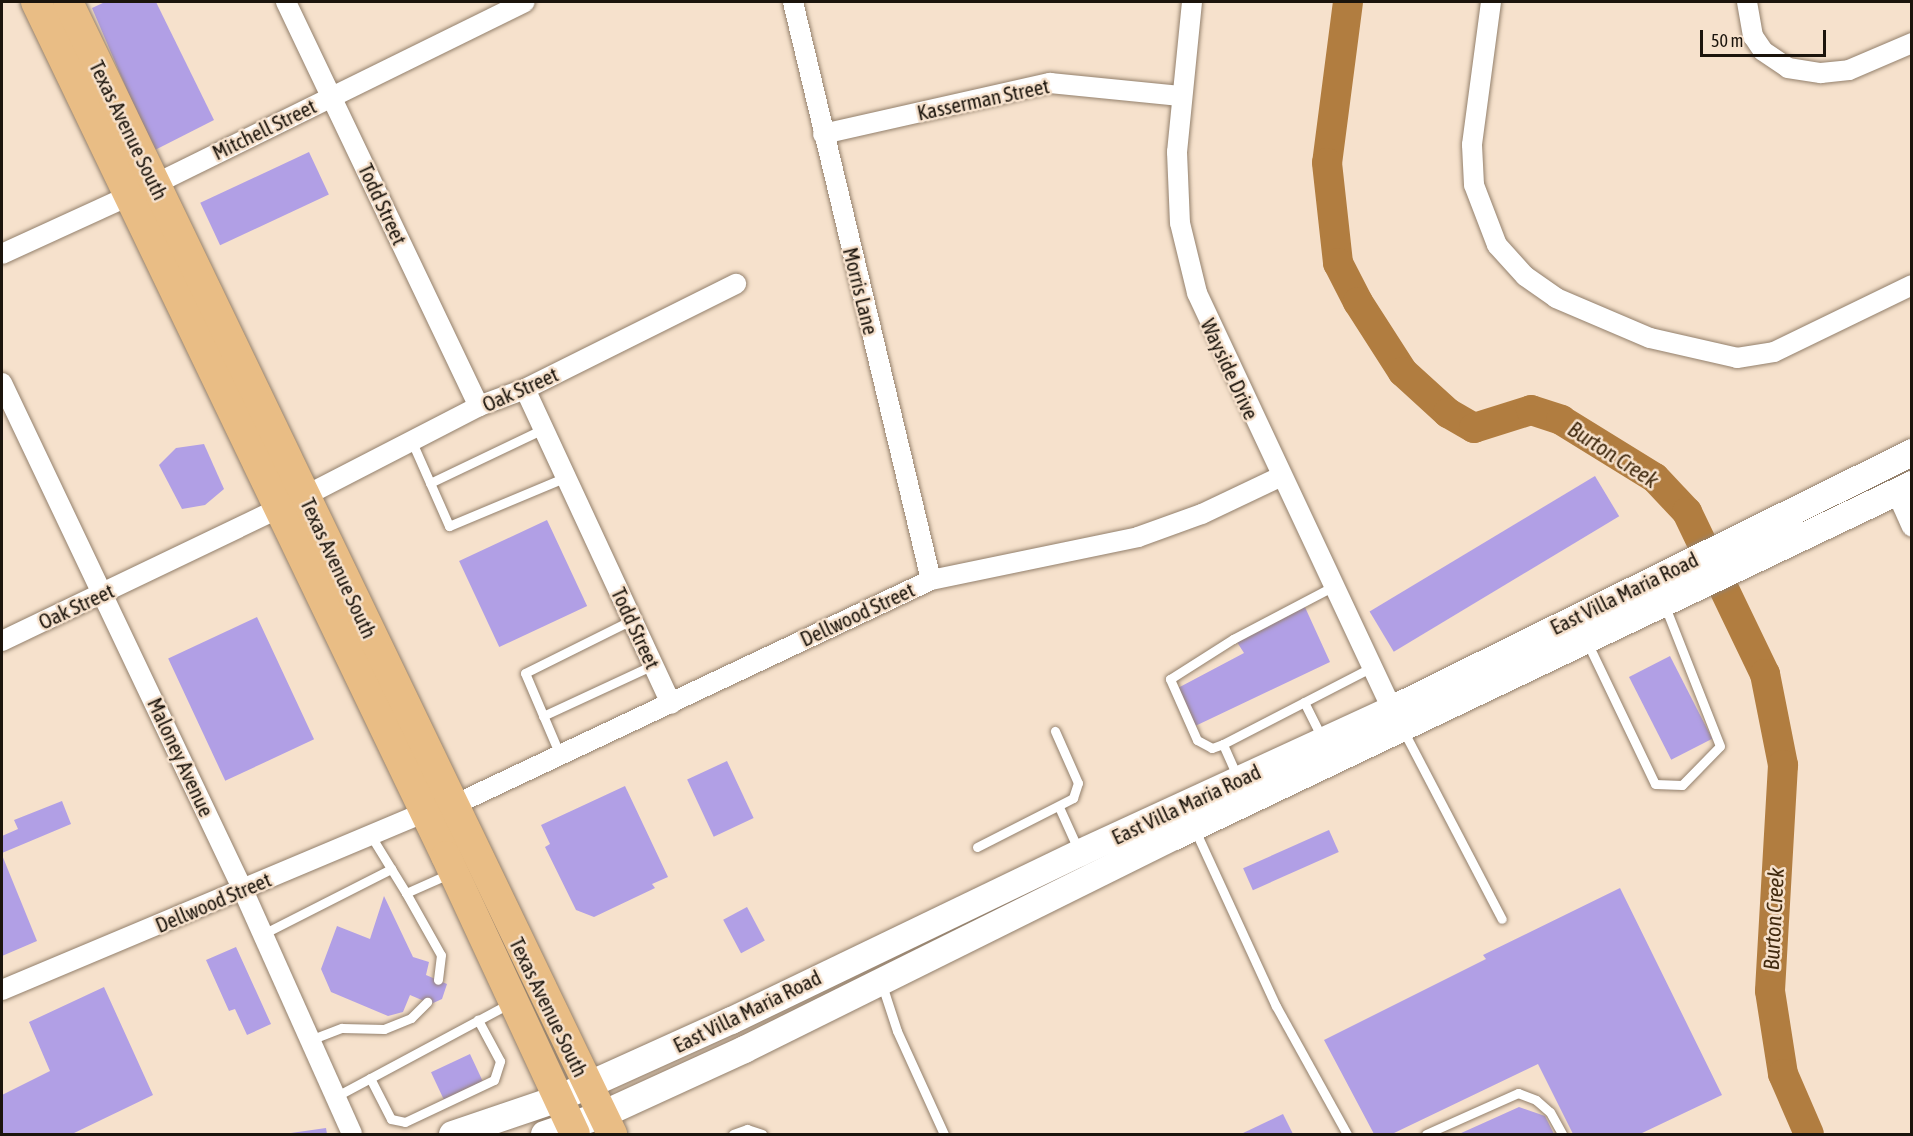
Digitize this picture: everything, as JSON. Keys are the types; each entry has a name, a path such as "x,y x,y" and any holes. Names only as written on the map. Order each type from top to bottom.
{"main road":[{"name":"Texas Avenue South","path":"36,2 142,189 438,809 607,1124"},
{"name":"Texas Avenue South","path":"68,2 142,189"},
{"name":"East Villa Maria Road","path":"563,1132 607,1124 880,981 1193,826 1688,560 1911,452"},
{"name":"East Villa Maria Road","path":"452,1134 588,1086 1080,852 1323,741 1396,718 1586,640 1904,488"},
{"name":"Texas Avenue South","path":"438,809 453,872 511,1002 558,1098 563,1132"}],"street":[{"name":"Todd Street","path":"286,2 479,406"},
{"name":"Mitchell Street","path":"2,254 142,189 525,2"},
{"name":"Morris Lane","path":"793,2 931,580"},
{"name":"Wayside Drive","path":"1192,2 1180,96 1180,223 1197,293 1280,477 1374,666 1396,718"},
{"path":"1491,2 1472,145 1474,185 1497,245 1524,276 1556,298 1650,338 1737,358 1774,352 1911,285"},
{"path":"1747,2 1753,36 1763,51 1788,68 1821,73 1850,70 1911,44"},
{"name":"Kasserman Street","path":"823,134 1050,83 1180,96"},
{"name":"Oak Street","path":"2,641 292,502 479,406 525,389 736,284"},
{"name":"Maloney Avenue","path":"2,384 243,890 352,1134"},
{"name":"Todd Street","path":"525,389 671,704"},
{"name":"Dellwood Street","path":"2,990 438,809 671,704 931,580 1138,537 1202,514 1280,477"},
{"path":"1904,488 1911,527"}],"lane":[{"path":"430,483 543,429"},
{"path":"412,442 449,526 566,477"},
{"path":"1335,586 1233,639 1170,679 1197,740 1212,748 1223,744 1374,666"},
{"path":"1586,640 1655,784 1682,785 1720,746 1664,602"},
{"path":"560,755 525,673 632,620"},
{"path":"543,716 653,665"},
{"path":"1304,702 1323,741"},
{"path":"1396,718 1502,919"},
{"path":"977,847 1073,798 1078,783 1055,731"},
{"path":"1223,744 1239,780"},
{"path":"1059,807 1080,852"},
{"path":"1193,826 1281,1016 1347,1134"},
{"path":"371,836 441,955 438,980"},
{"path":"263,934 391,869"},
{"path":"406,893 453,872"},
{"path":"880,981 897,1031 945,1134"},
{"path":"310,1040 342,1028 384,1029 411,1018 427,1002"},
{"path":"335,1097 511,1002"},
{"path":"370,1078 391,1119 405,1122 494,1080 500,1060 478,1020"},
{"path":"1426,1134 1518,1093 1536,1100 1550,1112 1562,1134"},
{"path":"733,1134 747,1129 762,1134"}],"building":[{"path":"105,2 156,2 214,120 153,151 92,8"},
{"path":"309,152 329,195 220,245 200,203"},
{"path":"204,444 224,489 205,505 182,509 159,465 176,448"},
{"path":"1595,476 1619,516 1394,652 1370,611"},
{"path":"547,520 587,606 499,647 459,561"},
{"path":"1304,605 1330,662 1191,728 1176,689 1244,653 1235,639"},
{"path":"257,617 314,739 225,781 168,658"},
{"path":"1670,656 1712,739 1671,760 1629,677"},
{"path":"727,761 754,818 714,837 687,780"},
{"path":"625,786 668,877 652,884 655,888 594,917 576,910 545,847 550,844 541,825"},
{"path":"62,801 71,824 2,853 2,836 18,829 14,820"},
{"path":"1329,830 1339,852 1253,890 1243,868"},
{"path":"2,855 37,941 2,956"},
{"path":"1620,888 1722,1095 1640,1134 1573,1134 1538,1064 1392,1134 1374,1134 1324,1040 1486,959 1483,955"},
{"path":"384,896 413,957 429,962 426,975 447,984 442,999 431,1004 410,995 403,1012 388,1016 331,992 321,969 337,926 370,939"},
{"path":"747,907 765,941 741,953 723,920"},
{"path":"236,947 271,1024 247,1035 235,1009 229,1011 206,960"},
{"path":"104,987 153,1095 72,1134 2,1134 2,1095 50,1071 29,1022"},
{"path":"470,1054 483,1082 444,1100 431,1072"},
{"path":"1519,1107 1545,1116 1554,1134 1459,1134"},
{"path":"1283,1114 1293,1134 1241,1134"},
{"path":"326,1128 327,1134 291,1134 291,1133"}],"waterway":[{"name":"Burton Creek","path":"1348,2 1327,163 1338,263 1358,302 1403,372 1448,413 1474,428 1531,410 1561,420 1655,478 1687,512 1765,674 1783,765 1770,991 1783,1074 1809,1134"}]}
